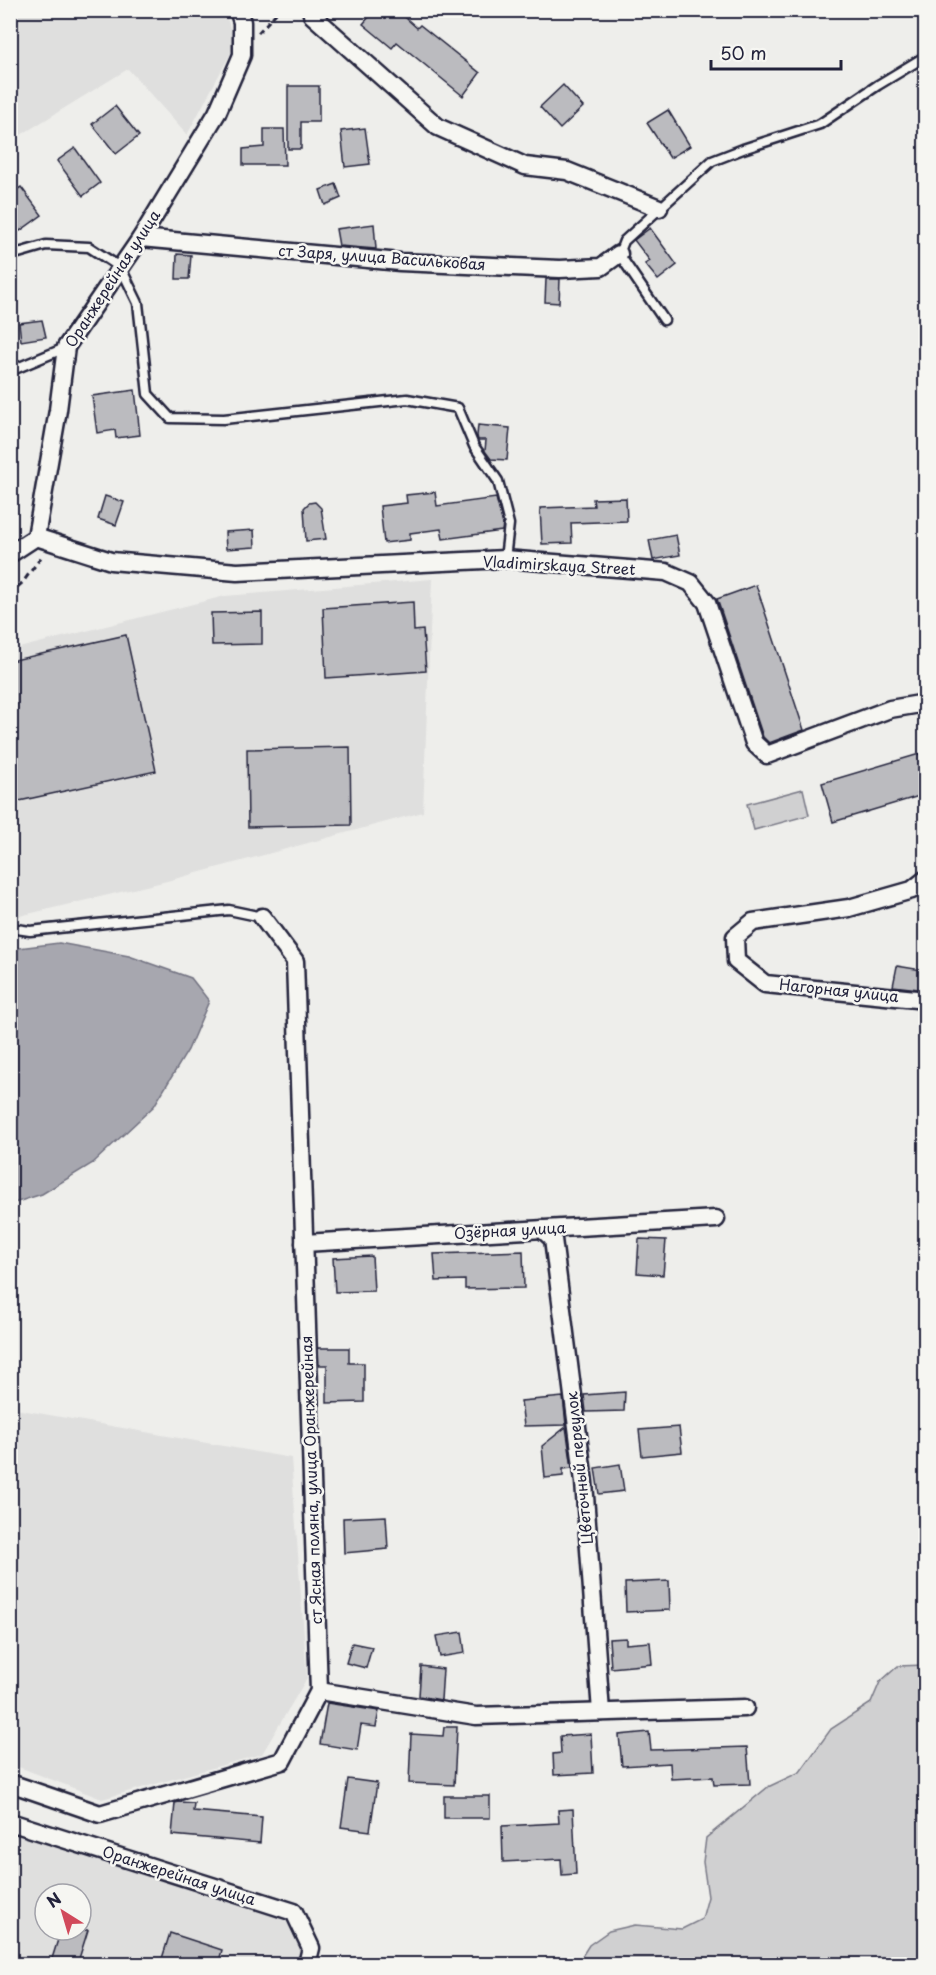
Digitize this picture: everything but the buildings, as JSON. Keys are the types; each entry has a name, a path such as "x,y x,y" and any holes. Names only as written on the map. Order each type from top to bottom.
{"street":[{"name":"Оранжерейная улица","path":"43,539 66,347 141,238 217,113 242,55 242,22 238,10"},
{"path":"308,12 438,127 525,166 567,171 659,208"},
{"name":"ст Заря, улица Васильковая","path":"141,238 400,262 560,269 601,267 619,254"},
{"path":"10,554 43,539"},
{"name":"Vladimirskaya Street","path":"43,539 111,561 237,572 505,560 666,572 691,583 707,603 753,742 766,755 890,709 926,703"},
{"name":"Нагорная улица","path":"926,879 912,890 849,908 753,922 735,937 736,961 765,984 926,1000"},
{"name":"ст Ясная поляна, улица Оранжерейная","path":"10,1783 100,1814 282,1761 319,1690 295,961 262,917"},
{"name":"Озёрная улица","path":"304,1243 716,1219"},
{"name":"Цветочный переулок","path":"542,1229 553,1239 582,1470 601,1712"},
{"path":"319,1690 476,1716 745,1708"},
{"name":"Оранжерейная улица","path":"10,1822 294,1912 311,1948 307,1965"}],"lane":[{"path":"664,320 619,254 624,241 712,161 820,124 926,56"},
{"path":"15,254 46,245 89,247 121,268 138,303 148,394 170,418 224,419 407,399 458,408 474,446 498,481 509,524 505,560"},
{"path":"10,371 66,347"},
{"path":"10,928 30,930 230,910 262,917"}],"path":[{"path":"10,594 39,562 43,539"}],"shaded area":[{"path":"11,11 225,11 235,45 187,135 128,69 11,141"},
{"path":"432,579 423,812 167,881 11,918 11,650 225,596"},
{"path":"803,789 809,815 754,830 747,804"},
{"path":"59,943 129,956 191,978 209,1001 188,1050 154,1106 93,1163 42,1194 11,1204 11,949"},
{"path":"10,1408 291,1458 307,1678 262,1754 102,1799 11,1764"},
{"path":"925,1665 925,1964 577,1964 589,1945 609,1931 635,1925 682,1929 702,1919 708,1897 703,1862 706,1838 768,1787 800,1772 831,1729 871,1703 880,1682 898,1666"},
{"path":"10,1832 286,1920 302,1954 298,1964 11,1964"}]}
